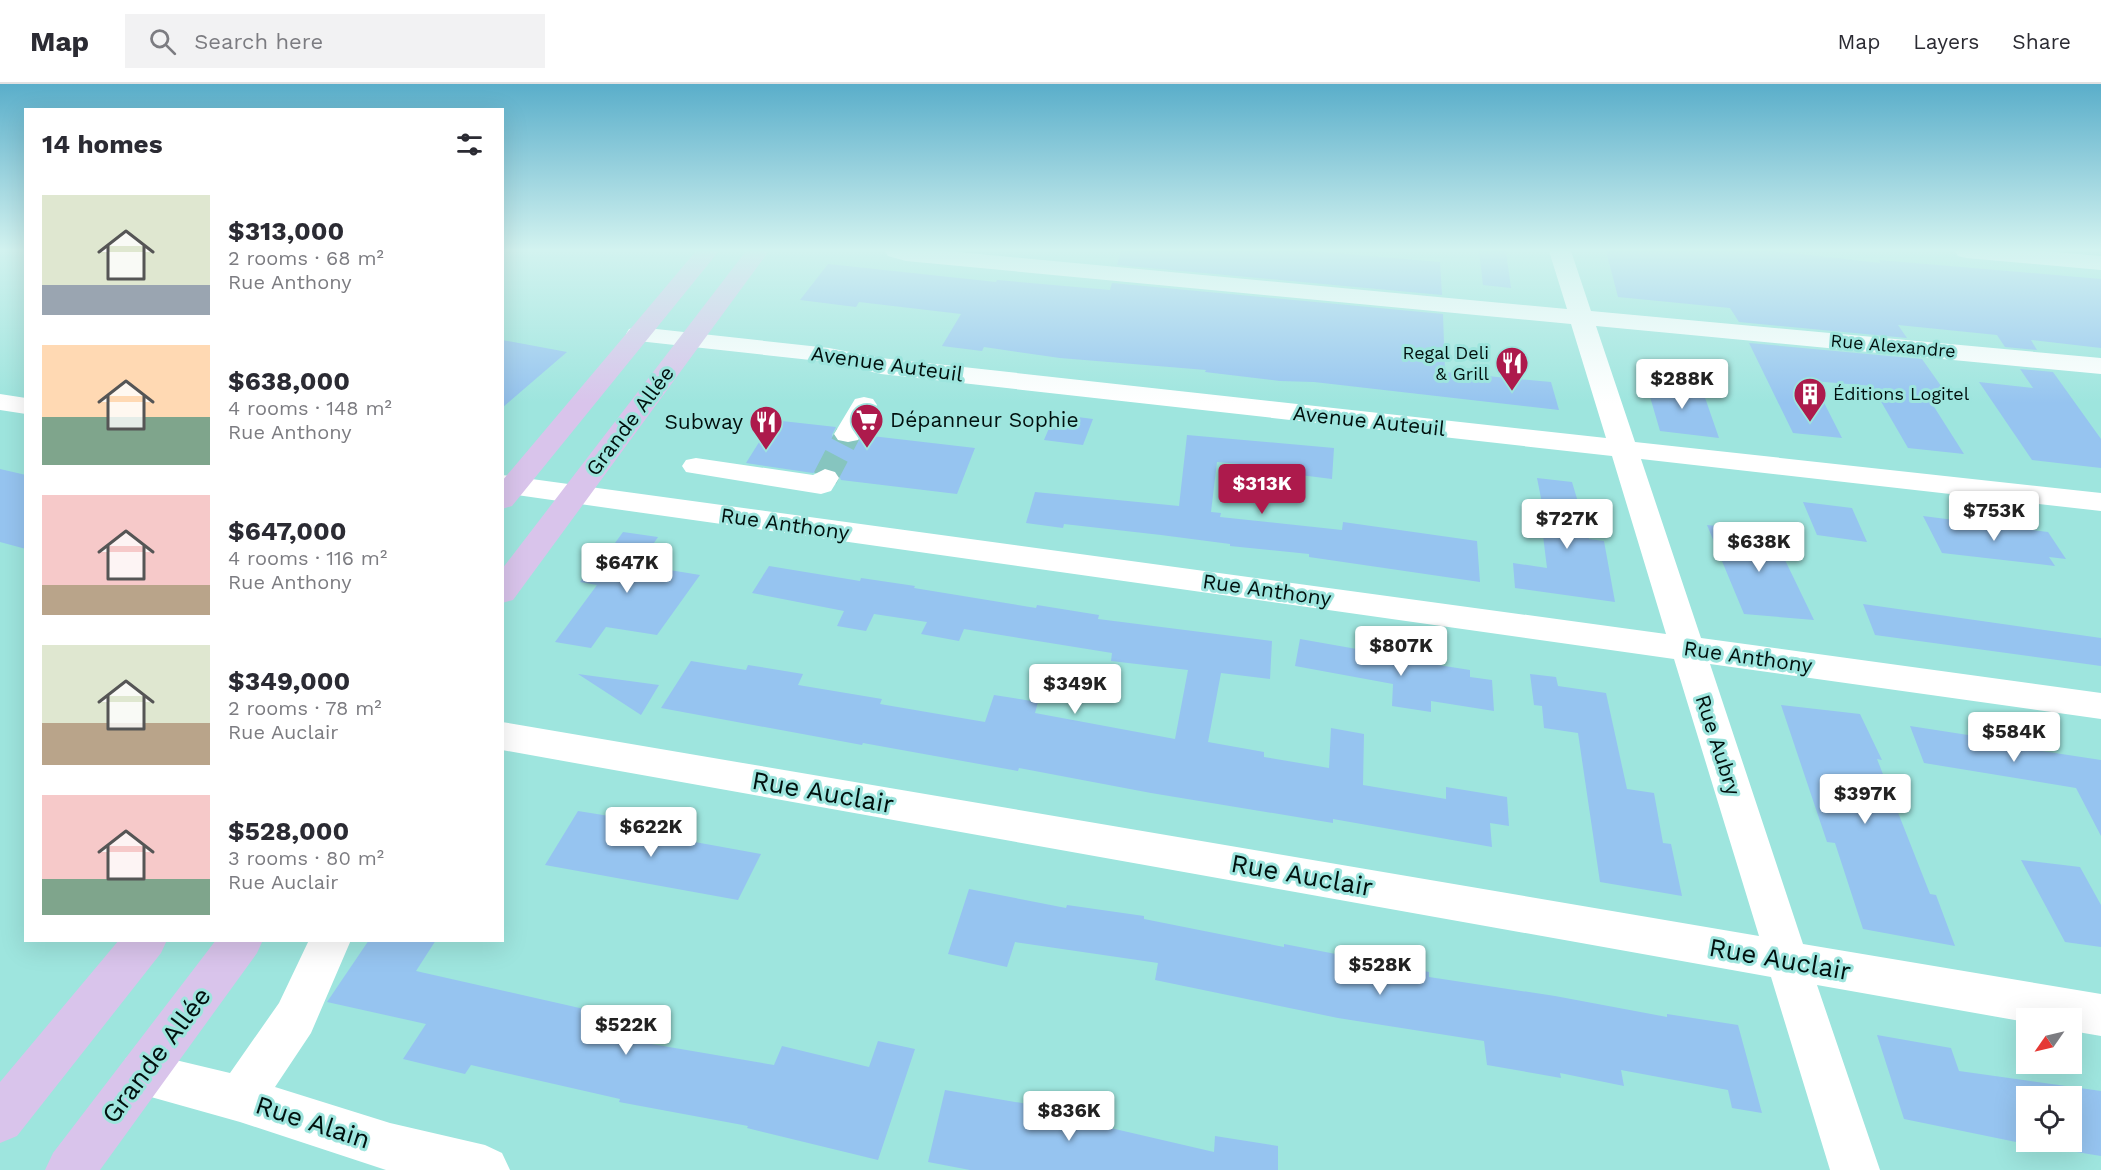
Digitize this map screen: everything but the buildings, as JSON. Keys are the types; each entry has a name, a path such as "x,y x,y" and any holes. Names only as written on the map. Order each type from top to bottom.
{"main road":[{"path":"506,490 665,302"},
{"name":"Grande Allée","path":"504,589 719,302"},
{"path":"0,1119 144,942"},
{"name":"Grande Allée","path":"70,1170 241,942"}],"street":[{"name":"Rue Alexandre","path":"1417,302 2101,366"},
{"name":"Rue Aubry","path":"1576,302 1856,1170"},
{"name":"Avenue Auteuil","path":"638,334 829,355 881,366 2101,502"},
{"path":"0,402 24,406"},
{"path":"848,434 864,405"},
{"path":"696,466 821,484 825,478"},
{"name":"Rue Anthony","path":"506,490 576,494 2101,706"},
{"name":"Rue Auclair","path":"504,737 2101,1015"},
{"path":"240,1099 295,1018 329,942"},
{"name":"Rue Alain","path":"142,1074 240,1099 390,1147 485,1170"}],"tunnel":[{"path":"825,478 848,434"}],"place":[{"name":"Regal Deli & Grill","path":"1512,392"},
{"name":"Éditions Logitel","path":"1810,423"},
{"name":"Dépanneur Sophie","path":"867,449"},
{"name":"Subway","path":"766,451"}]}
